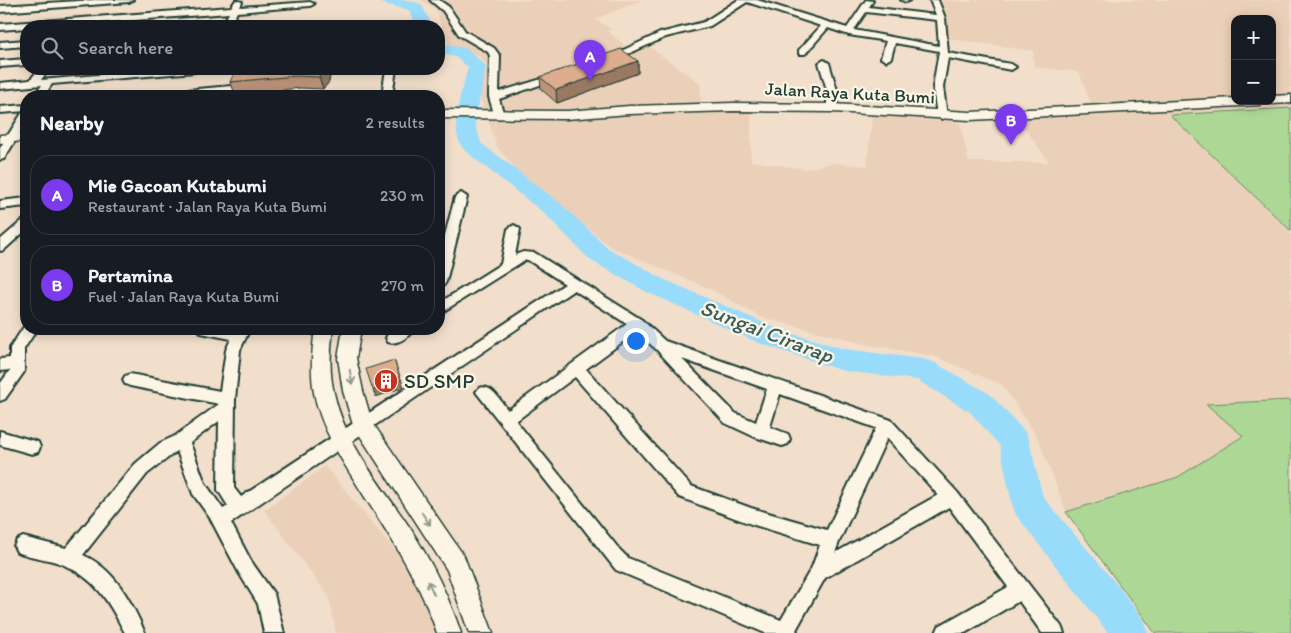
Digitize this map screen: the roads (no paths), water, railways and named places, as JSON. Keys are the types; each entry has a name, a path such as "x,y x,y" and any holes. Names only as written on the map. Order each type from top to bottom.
{"street":[{"path":"0,10 95,1 129,0"},
{"path":"229,20 238,0"},
{"path":"434,0 446,9 462,33 491,50 495,56 494,115"},
{"path":"602,62 662,35 707,24 744,0"},
{"path":"749,0 849,32 1011,67"},
{"path":"849,32 870,0"},
{"path":"934,0 941,18 944,52 938,87 942,116"},
{"path":"81,20 95,1"},
{"path":"120,20 310,4"},
{"path":"864,9 941,18"},
{"path":"802,52 826,25"},
{"path":"0,27 20,26"},
{"path":"886,58 891,41"},
{"path":"0,45 20,43"},
{"path":"0,64 20,62"},
{"path":"824,63 832,90 832,108"},
{"path":"33,83 39,75"},
{"path":"0,86 122,75"},
{"path":"388,90 390,75"},
{"path":"494,97 565,75"},
{"path":"43,90 50,81"},
{"path":"1276,100 1291,99"},
{"name":"Jalan Raya Kuta Bumi","path":"445,114 568,115 630,110 733,107 832,108 942,116 1068,112 1231,103"},
{"path":"0,110 20,108"},
{"path":"0,157 6,139 20,122"},
{"path":"6,139 20,138"},
{"path":"445,259 461,197"},
{"path":"0,205 20,203"},
{"path":"0,247 6,238 20,228"},
{"path":"507,266 514,229"},
{"path":"445,304 523,256 530,256 637,324 660,345 730,418 782,439"},
{"path":"220,521 574,284"},
{"path":"506,420 637,324"},
{"path":"0,395 17,372 18,348 26,335"},
{"path":"239,508 226,490 227,402 231,362 241,335"},
{"path":"323,335 321,357 325,394 341,440 422,568 449,633"},
{"path":"351,335 347,358 353,391 363,425 456,564 481,633"},
{"path":"393,338 398,335"},
{"path":"660,345 885,425 951,497 1054,633"},
{"path":"0,365 18,363"},
{"path":"576,368 686,492 751,516 831,540"},
{"path":"130,380 227,402"},
{"path":"761,432 774,386"},
{"path":"484,392 612,555 622,564 786,632 818,572 885,425"},
{"path":"69,559 141,469 166,448 181,441 227,402"},
{"path":"0,438 32,447"},
{"path":"181,441 200,489 267,601 274,633"},
{"path":"818,572 951,497"},
{"path":"23,546 69,559 95,572 116,597 135,633"},
{"path":"946,633 1022,590"}],"waterway":[{"name":"Sungai Cirarap","path":"387,0 415,7 422,20"},
{"name":"Sungai Cirarap","path":"445,49 461,53 477,66 465,124 471,146 552,208 599,254 654,285 769,336 844,360 923,370 980,403 1014,441 1028,504 1106,600 1130,633"}],"place":[{"name":"Mie Gacoan Kutabumi","path":"590,81"},
{"name":"Pertamina","path":"1011,145"},
{"name":"SD SMP","path":"386,381"}]}
